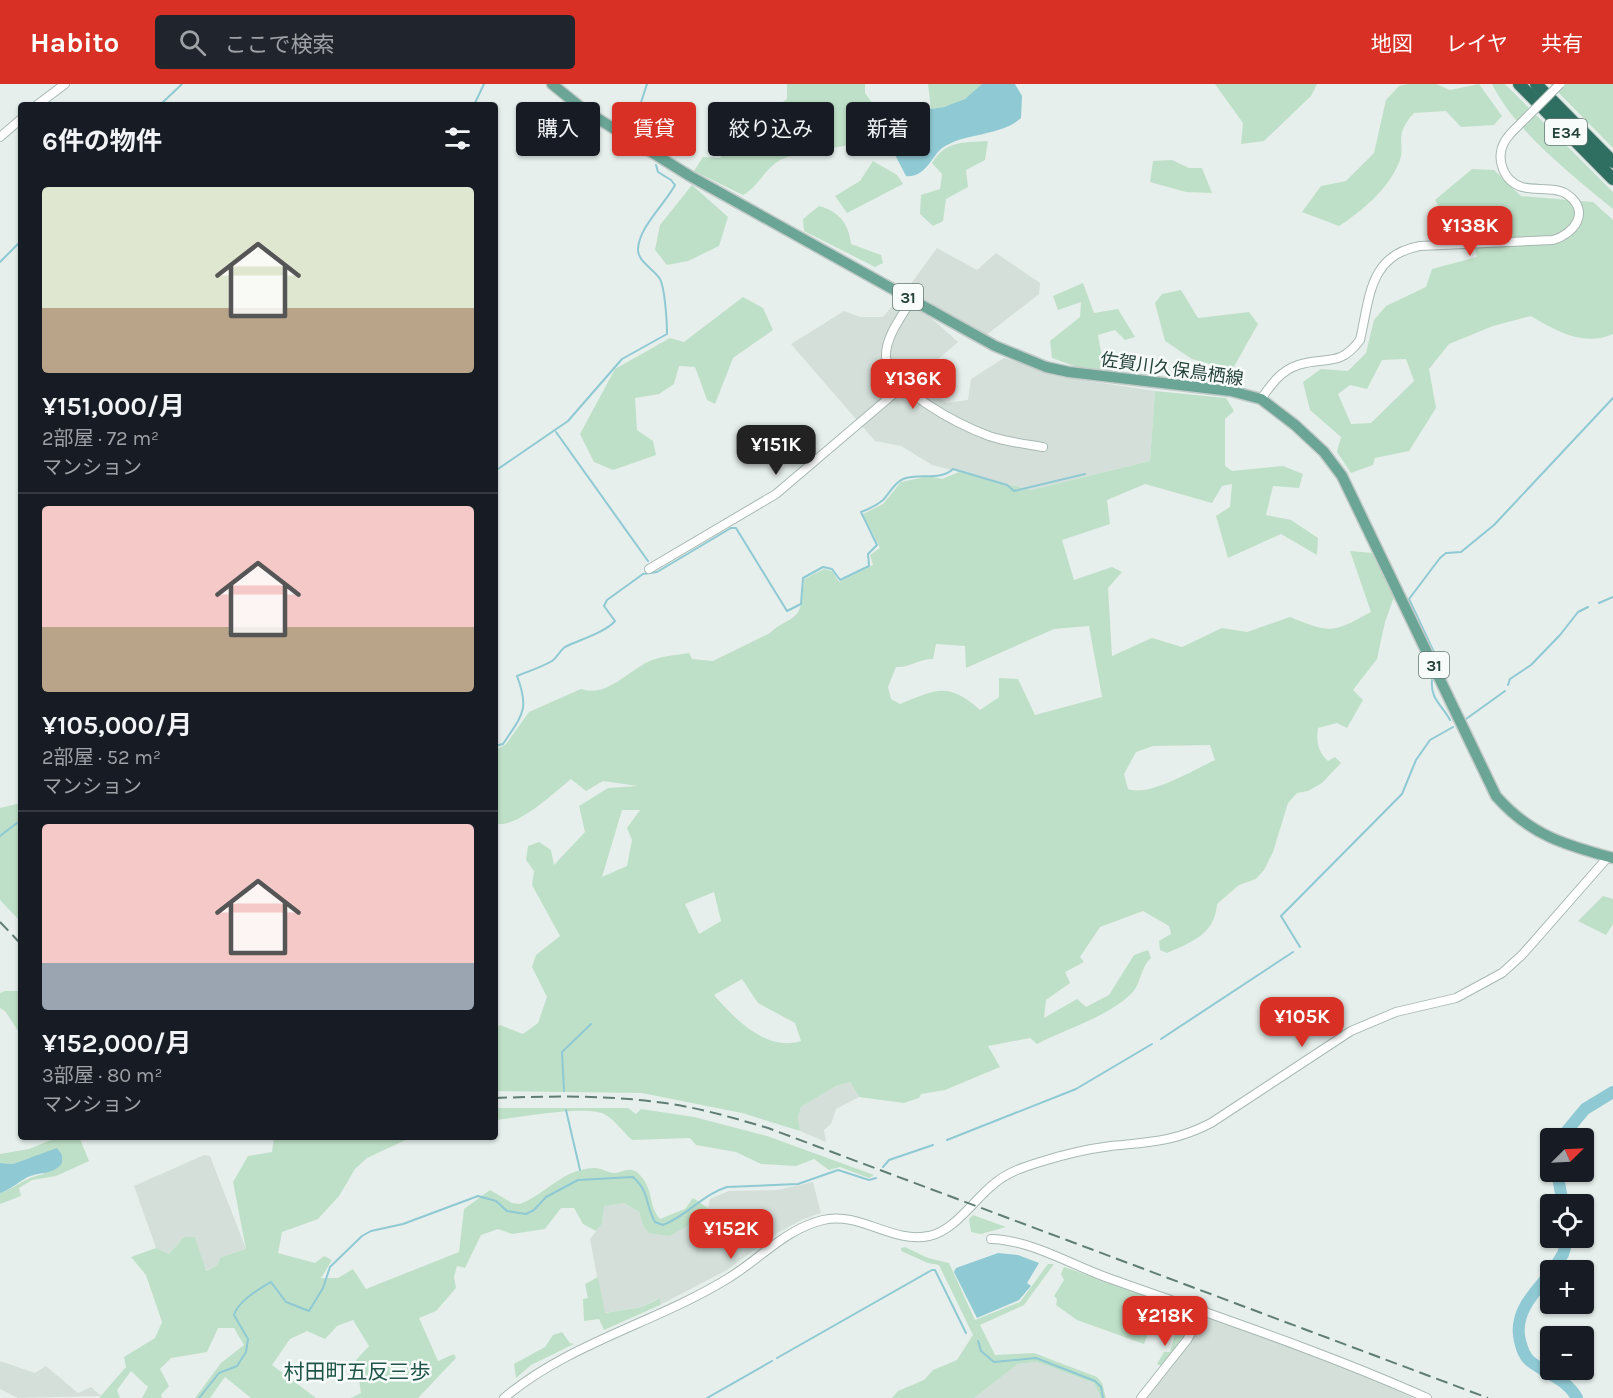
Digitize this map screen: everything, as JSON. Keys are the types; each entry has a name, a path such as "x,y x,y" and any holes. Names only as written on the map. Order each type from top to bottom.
{"highway":[{"name":"E34","path":"1519,84 1613,179"},
{"name":"E34","path":"1536,84 1613,162"}],"main road":[{"name":"佐賀川久保鳥栖線","path":"552,84 584,110 690,176 995,346 1046,367 1120,379 1231,391 1261,399 1295,425 1324,452 1342,476 1496,796 1525,825 1552,840 1610,858"}],"street":[{"path":"41,102 65,84"},
{"path":"1261,399 1282,373 1298,365 1333,362 1353,348 1359,340 1374,278 1383,264 1405,248 1553,240 1566,236 1575,228 1579,217 1568,195 1556,191 1521,187 1503,171 1501,150 1509,135 1560,84"},
{"path":"0,137 18,122"},
{"path":"912,299 886,349 891,371 922,400 960,424 1012,443 1043,447"},
{"path":"649,569 776,494 904,385"},
{"path":"504,1398 537,1373 568,1356 728,1279 798,1229 821,1220 848,1218 888,1232 929,1236 964,1214 995,1182 1013,1171 1109,1146 1152,1144 1190,1134 1211,1123 1351,1031 1396,1011 1456,998 1502,973 1522,955 1610,858"},
{"path":"991,1239 1013,1241 1112,1279 1204,1310 1379,1376 1427,1398"},
{"path":"1141,1398 1187,1340 1204,1310"}],"shaded area":[{"path":"937,248 977,270 996,253 1040,283 1039,294 985,336 907,289"},
{"path":"898,299 929,316 958,342 913,381 947,403 968,400 971,379 1004,358 1076,379 1155,391 1150,461 1031,490 932,465 901,446 875,441 791,344 844,311 860,317 883,317"},
{"path":"850,1082 859,1097 836,1109 831,1124 824,1130 826,1142 800,1131 798,1117 801,1107 836,1086"},
{"path":"204,1155 210,1156 246,1249 221,1257 217,1265 205,1271 184,1237 169,1254 156,1248 134,1186"},
{"path":"813,1182 821,1213 801,1220 774,1235 727,1270 660,1305 659,1298 642,1307 604,1313 590,1239 602,1224 603,1206 624,1203 639,1212 643,1226 708,1208 710,1199 729,1191 777,1190"},
{"path":"1212,1318 1367,1376 1413,1398 1148,1398 1206,1321"},
{"path":"0,1361 35,1373 46,1366 78,1393 91,1387 101,1396 18,1398 0,1389"},
{"path":"1037,1362 1094,1383 1101,1398 974,1398 1018,1364"}],"green space":[{"path":"787,84 865,84 865,93 872,102 846,102 846,145 834,147 834,102 783,102 787,99"},
{"path":"928,84 982,84 959,102 931,109"},
{"path":"1215,84 1317,84 1311,96 1264,141 1241,144 1243,123"},
{"path":"1436,84 1450,90 1479,84 1502,116 1494,125 1461,127 1446,111 1414,113 1401,135 1401,158 1398,165 1380,192 1365,207 1339,226 1302,212 1321,186 1346,181 1374,153 1386,100 1399,86"},
{"path":"1492,84 1505,84 1613,192 1613,209 1530,136 1502,102"},
{"path":"1550,84 1613,84 1613,148"},
{"path":"988,141 985,160 966,170 968,187 946,199 943,221 933,226 920,214 921,195 940,189 942,174 932,163 949,146"},
{"path":"722,156 791,156 774,164 755,186 743,195 694,171 703,157 720,158"},
{"path":"1172,160 1189,168 1202,168 1212,193 1186,192 1150,182 1153,161"},
{"path":"873,161 897,175 903,184 847,213 835,196 860,181"},
{"path":"1472,169 1494,170 1521,196 1593,202 1613,220 1613,334 1591,339 1570,336 1531,316 1493,326 1449,344 1429,369 1436,408 1409,451 1375,458 1373,465 1351,473 1337,452 1341,437 1310,410 1303,382 1321,369 1348,371 1366,353 1374,320 1386,306 1426,287 1432,269 1477,257 1472,236 1451,228 1435,200","holes":["1406,359 1414,381 1371,423 1351,424 1338,394 1350,385 1367,389 1382,360"]},
{"path":"692,185 728,217 719,246 688,261 667,265 655,250 660,225"},
{"path":"819,206 832,211 841,219 848,230 851,244 881,255 883,263 875,267 804,231 803,219"},
{"path":"1083,283 1094,313 1118,309 1135,337 1125,340 1115,330 1098,335 1102,358 1114,363 1111,372 1080,368 1052,358 1050,341 1080,317 1081,302 1058,310 1053,296"},
{"path":"1181,290 1198,318 1249,312 1258,324 1232,370 1192,359 1165,341 1155,303 1162,294"},
{"path":"743,297 763,308 773,330 733,358 715,404 707,400 695,367 679,366 674,384 659,394 635,398 637,430 653,441 656,455 613,470 594,462 580,434 615,369 670,338 684,342"},
{"path":"1155,391 1226,398 1234,411 1225,419 1225,466 1232,471 1283,466 1303,474 1299,488 1273,486 1266,515 1291,520 1318,538 1317,555 1281,534 1228,558 1216,516 1230,507 1232,484 1222,486 1212,503 1145,484 1107,500 1110,524 1062,540 1074,580 1112,567 1122,572 1108,588 1112,656 1152,638 1182,647 1222,628 1247,632 1290,617 1330,629 1347,624 1371,612 1350,551 1373,553 1394,597 1385,622 1377,659 1353,690 1363,700 1347,728 1337,723 1318,728 1318,742 1322,754 1328,761 1335,757 1341,763 1322,783 1308,791 1297,793 1288,803 1273,852 1264,870 1256,879 1239,885 1217,904 1212,923 1201,936 1167,953 1160,950 1159,941 1171,934 1169,926 1143,911 1100,927 1080,957 1084,962 1065,972 1070,983 1046,1000 1044,1018 1077,999 1086,1007 1109,995 1134,955 1148,950 1151,958 1131,994 1099,1016 1037,1044 1030,1038 988,1046 1000,1067 945,1090 921,1094 919,1098 904,1103 859,1097 850,1082 836,1086 801,1107 798,1117 800,1131 742,1113 642,1093 498,1091 498,1027 500,1025 523,1034 538,1023 547,997 532,967 536,955 560,936 532,885 534,871 526,860 528,846 539,842 551,850 554,865 585,832 579,806 608,788 638,786 603,781 586,791 571,779 523,816 503,824 498,823 498,749 506,744 529,712 581,689 600,690 618,682 652,660 689,653 692,659 713,661 770,633 798,612 802,602 804,579 824,569 832,571 839,582 873,565 870,555 880,548 863,514 883,504 901,482 929,476 942,479 959,472 1031,490 1150,461","holes":["1089,626 1102,697 1035,715 1018,679 999,678 999,697 980,710 959,695 942,691 900,704 891,699 888,687 896,667 933,659 936,644 965,646 966,668 1054,629","1210,745 1215,760 1159,786 1148,789 1128,789 1124,774 1136,752 1153,746","622,810 640,810 627,828 632,840 627,866 602,877","714,892 721,921 699,934 685,904","742,979 758,1003 795,1023 801,1041 775,1042 763,1037 741,1023 714,995"]},
{"path":"18,804 18,919 0,900 0,808"},
{"path":"1603,896 1613,899 1613,924 1606,935 1578,921"},
{"path":"18,991 18,1030 5,1011 0,1008 0,993"},
{"path":"498,1108 628,1108 636,1114 641,1109 694,1117 767,1136 874,1175 869,1178 840,1167 829,1170 814,1159 796,1166 761,1164 736,1152 696,1145 690,1138 632,1140 604,1114 581,1111 498,1120"},
{"path":"51,1140 80,1140 89,1161 56,1176 32,1180 19,1188 21,1196 0,1204 0,1193 44,1174 30,1158 13,1164 0,1163 0,1154 29,1149"},
{"path":"274,1140 406,1140 367,1158 355,1169 339,1196 318,1219 282,1232 278,1253 315,1263 324,1256 332,1260 321,1278 338,1278 353,1269 366,1289 459,1252 464,1209 490,1190 512,1203 520,1204 574,1172 595,1168 613,1173 633,1170 647,1185 656,1214 660,1219 685,1209 693,1198 708,1208 705,1215 670,1236 649,1233 643,1226 639,1212 624,1203 604,1206 602,1224 596,1231 583,1224 574,1208 561,1208 545,1229 512,1234 498,1229 481,1235 465,1268 457,1266 454,1277 456,1288 436,1311 419,1318 438,1361 454,1354 456,1358 418,1398 351,1398 361,1393 356,1360 369,1346 353,1320 337,1326 325,1339 307,1331 290,1339 272,1365 316,1398 251,1398 225,1377 210,1398 195,1398 221,1363 244,1345 234,1328 218,1328 207,1352 171,1358 160,1369 169,1386 161,1395 162,1398 142,1398 148,1387 131,1371 117,1390 120,1398 99,1398 126,1367 124,1357 155,1338 162,1322 146,1275 131,1257 156,1248 169,1254 184,1237 195,1237 206,1271 217,1265 221,1257 246,1249 233,1182 248,1156 272,1152"},
{"path":"973,1215 1006,1227 981,1234 971,1232 969,1219"},
{"path":"905,1247 928,1258 949,1263 975,1320 1020,1302 1048,1264 1054,1264 1024,1305 980,1325 995,1355 1034,1353 1097,1377 1102,1383 1106,1398 1101,1398 1094,1383 1037,1362 1018,1364 974,1398 892,1398 898,1391 924,1380 933,1370 957,1360 973,1335 939,1265 928,1263 901,1251 901,1248"},
{"path":"1064,1267 1191,1311 1195,1316 1194,1324 1162,1366 1157,1364 1164,1352 1170,1352 1181,1314 1158,1307 1144,1344 1077,1320 1056,1305 1057,1299 1054,1296 1064,1280 1061,1274"},
{"path":"598,1277 605,1313 642,1307 660,1298 660,1305 604,1330 599,1319 584,1321 583,1299 588,1298 585,1284"},
{"path":"562,1332 570,1343 574,1344 531,1365 516,1378 514,1364 545,1347 553,1335"}],"water":[{"path":"982,84 1015,84 1022,96 1021,118 1002,129 956,141 946,146 921,172 906,176 896,156 930,156 930,109 944,107 965,99"},
{"path":"57,1148 62,1155 62,1163 58,1167 50,1172 31,1176 0,1193 0,1163 13,1164"},
{"path":"998,1253 1018,1255 1039,1263 1027,1283 1031,1286 1019,1300 977,1318 954,1272 956,1268"}],"waterway":[{"path":"163,102 182,84"},
{"path":"475,102 484,84"},
{"path":"641,102 647,84"},
{"path":"498,469 568,421 622,359 667,334 662,283 638,253 639,241 643,232 675,185 658,172 656,165"},
{"path":"0,262 18,244"},
{"path":"1439,663 1409,599 1440,558 1446,553 1461,552 1494,525 1613,398"},
{"path":"556,432 648,561"},
{"path":"498,745 503,744 522,712 523,697 517,676 548,663 565,647 611,625 615,621 604,606 607,600 643,574 657,572 731,528 736,528 787,611 801,604 803,578 823,567 832,569 840,580 869,566 868,554 877,545 861,512 883,500 903,479 942,475 953,469 1007,485 1014,491 1085,474"},
{"path":"1599,603 1613,597"},
{"path":"1508,685 1510,679 1531,665 1560,635 1578,612 1588,607"},
{"path":"1432,680 1435,697 1450,720"},
{"path":"1466,719 1505,691"},
{"path":"1300,947 1281,916 1402,794 1416,760 1430,740 1453,727"},
{"path":"0,836 18,822"},
{"path":"1161,1039 1293,952"},
{"path":"564,1091 562,1052 591,1024"},
{"path":"947,1140 1076,1089 1152,1044"},
{"path":"1569,1128 1585,1109 1613,1092"},
{"path":"566,1110 580,1170"},
{"path":"883,1167 889,1160 933,1145"},
{"path":"199,1398 219,1373 237,1366 246,1352 248,1339 234,1315 244,1300 255,1292 271,1282 286,1302 309,1311 323,1288 330,1267 362,1236 371,1231 403,1224 478,1196 496,1201 507,1211 526,1214 534,1210 546,1197 578,1180 633,1177 645,1193 655,1222 663,1225 718,1190 727,1187 798,1184 838,1170 869,1180 876,1178"},
{"path":"1559,1182 1561,1194"},
{"path":"1559,1260 1565,1248"},
{"path":"777,1358 932,1270 935,1270 966,1333"},
{"path":"1540,1286 1522,1312 1520,1341 1528,1359 1562,1381 1577,1398"},
{"path":"978,1341 981,1351 994,1362 1036,1358 1095,1381 1101,1387 1103,1398"},
{"path":"707,1398 772,1361"}],"railway":[{"path":"0,922 18,941"},
{"path":"498,1098 580,1097 644,1100 704,1110 768,1128 1488,1398"}],"district":[{"name":"村田町五反三歩","path":"357,1372"}]}
